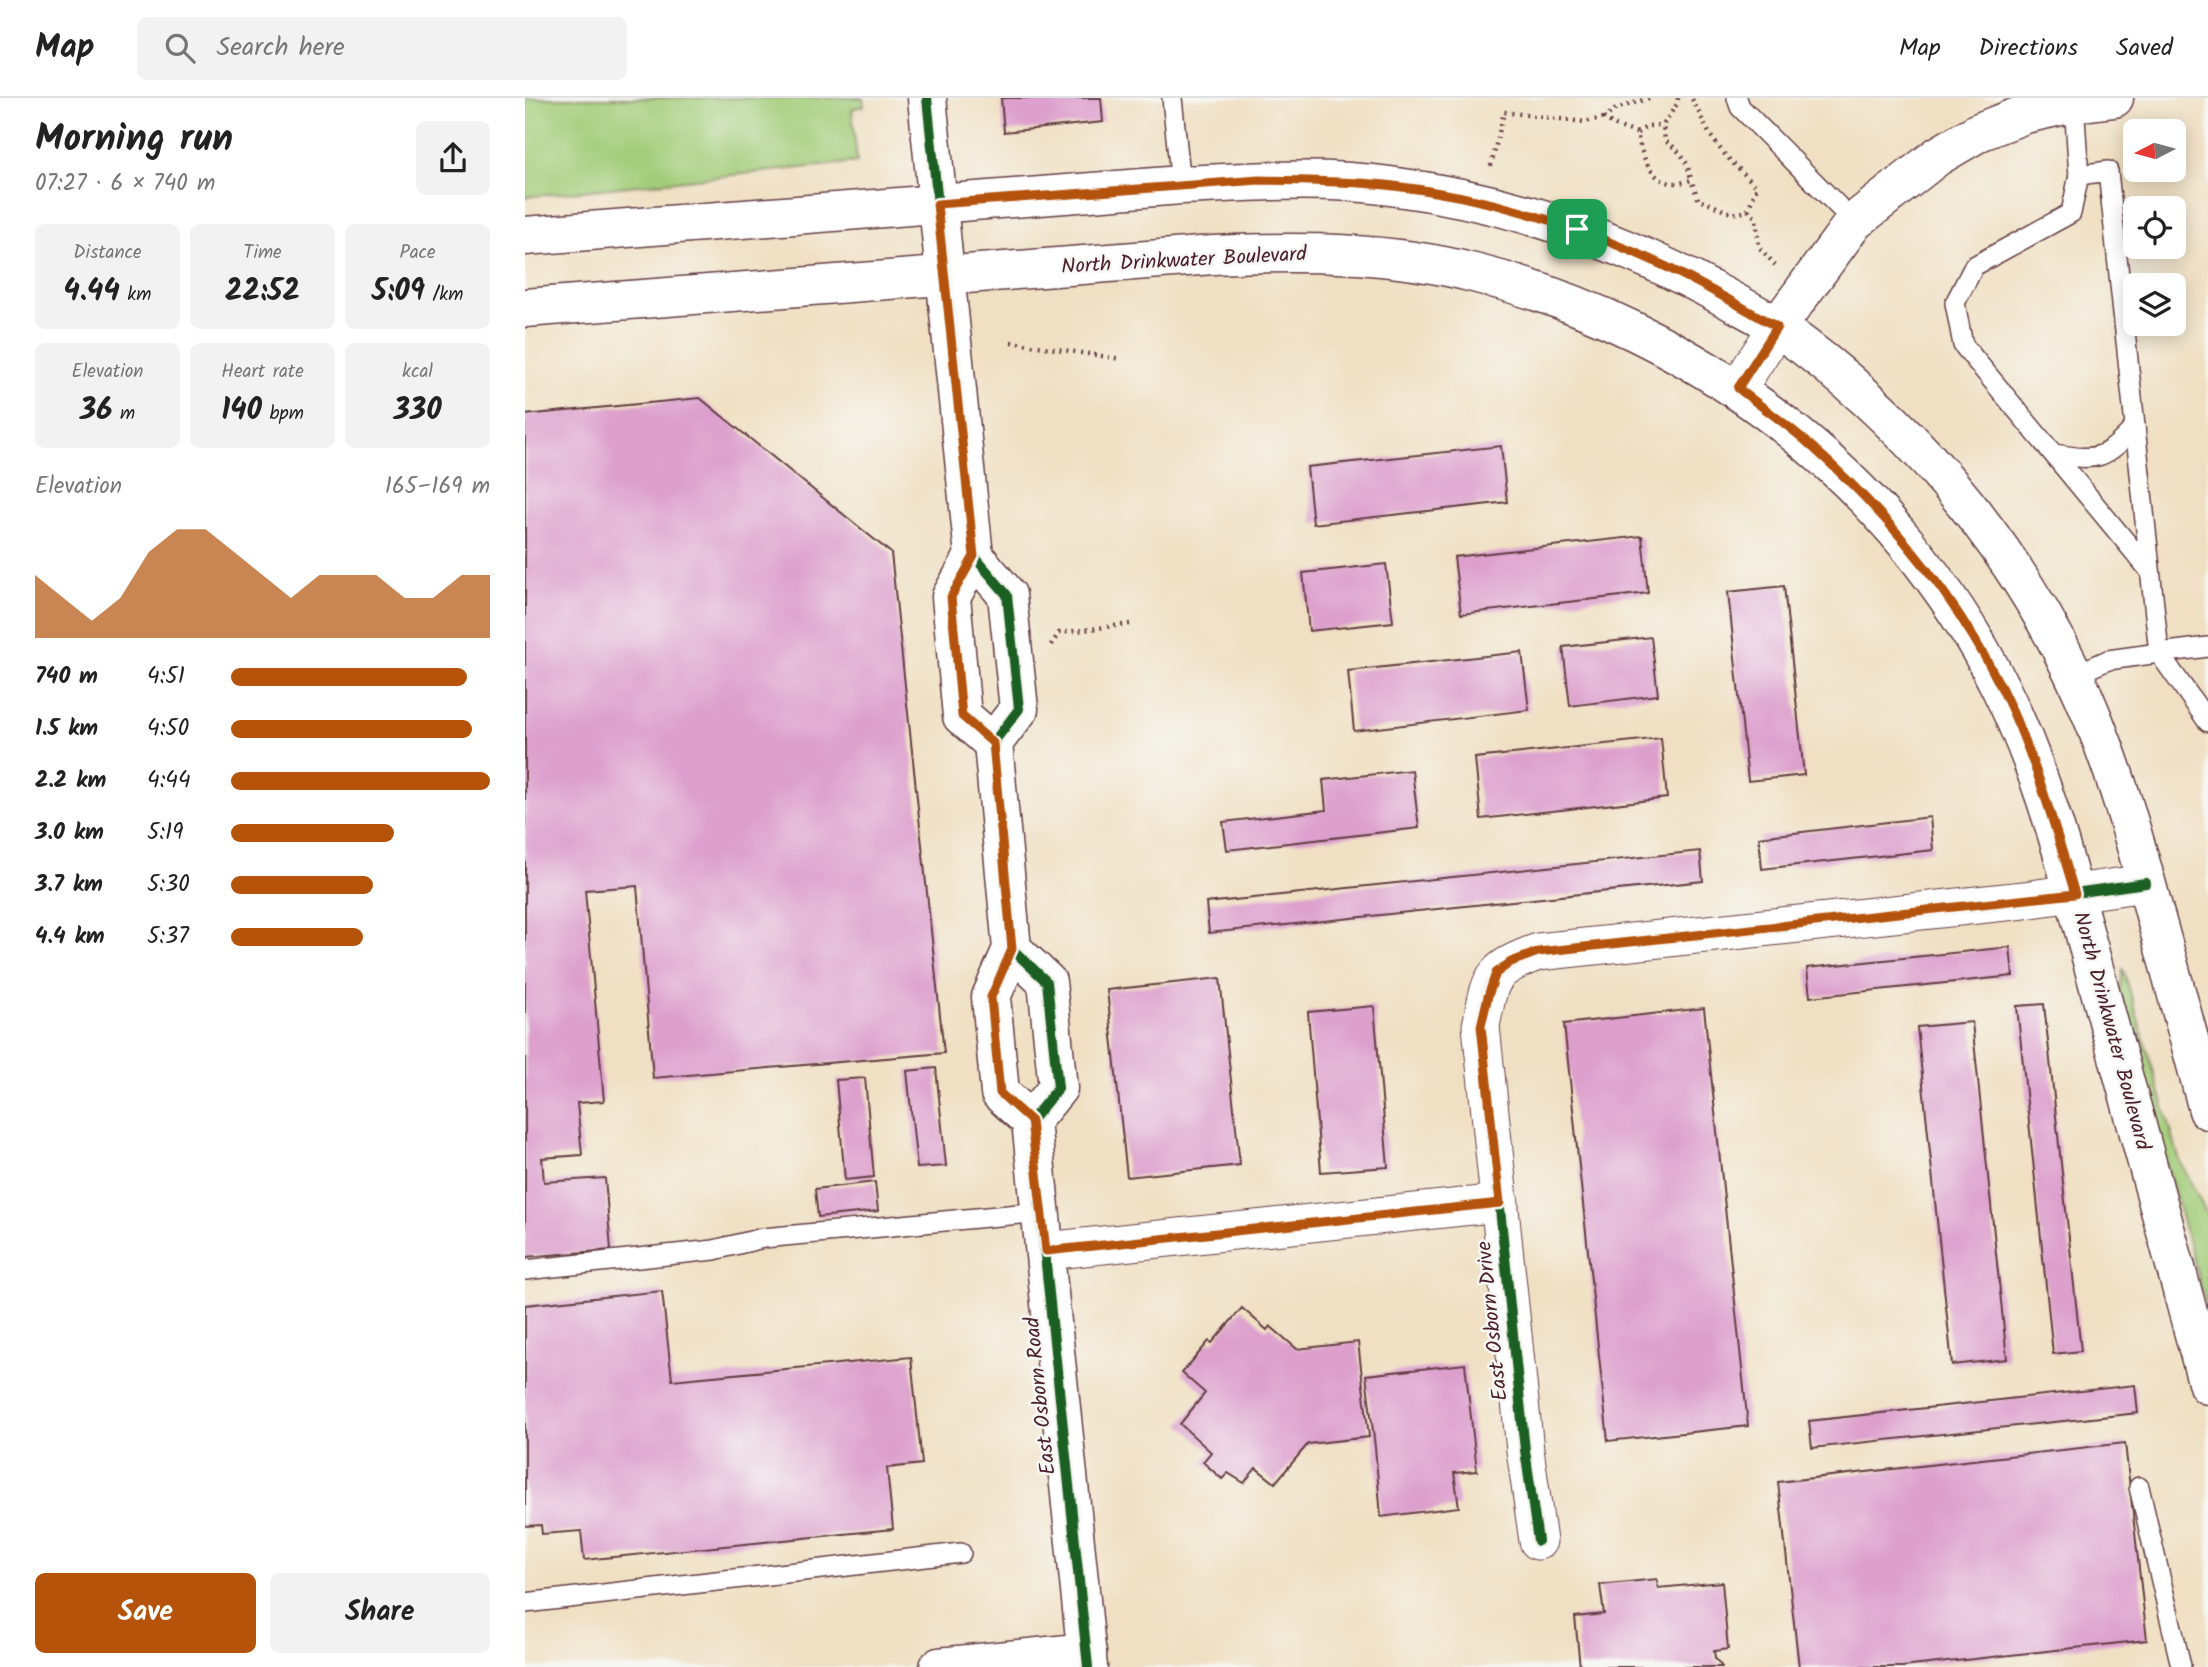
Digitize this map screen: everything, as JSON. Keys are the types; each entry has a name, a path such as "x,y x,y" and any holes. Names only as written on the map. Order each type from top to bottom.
{"main road":[{"path":"927,98 974,556 1007,595 1019,709 993,743 1012,949 991,997 1000,1093 1031,1121 1058,1088 1047,982 1012,949"},
{"path":"1777,327 1854,222 1938,156 1979,132 2025,114 2074,103 2115,98"},
{"path":"525,236 1181,185 1259,180 1349,182 1388,185 1510,209 1577,229 1695,281 1777,327 1863,395 1953,488 1994,539 2028,590 2074,676 2109,761 2146,883 2208,1110"},
{"name":"North Drinkwater Boulevard","path":"525,308 1277,252 1341,254 1472,272 1592,312 1650,339 1738,388 1808,443 1898,532 1953,607 2002,690 2027,746 2049,806 2208,1385"},
{"path":"974,556 951,597 962,716 993,743"},
{"name":"East Osborn Road","path":"1031,1121 1087,1660"},
{"path":"939,1667 1087,1660"}],"street":[{"path":"1738,388 1777,327"},
{"path":"2075,894 2146,883"},
{"name":"East Osborn Drive","path":"1538,1541 1525,1450 1481,1026 1496,973 1511,962 1538,952 2075,894"},
{"path":"1046,1251 1500,1203"}],"lane":[{"path":"1171,98 1181,185"},
{"path":"1737,98 1741,107 1854,222"},
{"path":"2074,103 2079,177 2071,213 1974,266 1955,303 1963,345 2150,571"},
{"path":"2079,177 2108,171 2159,653 2208,722"},
{"path":"2054,454 2088,459 2113,450 2135,428"},
{"path":"2074,676 2108,660 2208,647"},
{"path":"525,1269 713,1250 762,1238 1041,1212"},
{"path":"2139,1487 2181,1666"},
{"path":"525,1603 961,1553"}],"path":[{"path":"1491,166 1504,113 1584,122 1604,118 1616,108 1649,98"},
{"path":"1678,98 1663,125 1665,141 1679,150 1689,167 1699,201 1710,202 1729,213 1740,214 1748,210 1756,187 1725,155 1710,135 1692,99 1688,98"},
{"path":"1604,118 1616,126 1637,133"},
{"path":"1637,133 1648,126 1663,125"},
{"path":"1637,133 1641,152 1653,173 1664,181 1681,184 1691,180"},
{"path":"1748,210 1756,218 1759,247 1775,265"},
{"path":"1011,342 1121,359"},
{"path":"1048,649 1059,633 1130,624"}],"green space":[{"path":"525,98 863,98 864,106 852,109 857,162 525,197"},
{"path":"2123,968 2180,1161 2208,1217 2208,1312 2133,1045 2120,990"}],"building":[{"path":"1001,98 1101,98 1103,122 1004,132"},
{"path":"700,398 891,553 944,1053 653,1078 637,886 585,890 604,1101 577,1103 582,1155 542,1158 544,1182 605,1178 611,1250 525,1257 525,415"},
{"path":"1501,446 1507,502 1313,524 1307,467"},
{"path":"1642,536 1648,593 1461,614 1454,557"},
{"path":"1386,564 1393,622 1309,631 1303,573"},
{"path":"1784,586 1804,775 1748,781 1728,592"},
{"path":"1651,637 1658,695 1570,706 1563,647"},
{"path":"1522,652 1529,710 1354,731 1348,671"},
{"path":"1661,738 1667,798 1481,819 1475,758"},
{"path":"1412,770 1419,828 1227,850 1223,822 1326,810 1323,780"},
{"path":"1930,817 1933,850 1762,869 1759,837"},
{"path":"1700,851 1703,881 1209,933 1206,903"},
{"path":"2010,947 2013,976 1810,997 1807,968"},
{"path":"1220,978 1240,1165 1127,1177 1107,990"},
{"path":"2044,1004 2081,1351 2053,1354 2017,1006"},
{"path":"1374,1006 1388,1167 1321,1172 1308,1012"},
{"path":"1704,1008 1748,1426 1608,1441 1564,1024"},
{"path":"1972,1022 2007,1359 1952,1365 1917,1027"},
{"path":"936,1068 946,1166 917,1168 907,1071"},
{"path":"865,1078 874,1177 845,1180 836,1080"},
{"path":"875,1182 878,1211 818,1217 815,1189"},
{"path":"662,1291 672,1380 911,1357 922,1464 887,1468 893,1529 584,1560 581,1531 542,1534 541,1525 525,1526 525,1305"},
{"path":"1242,1308 1267,1330 1270,1326 1297,1349 1358,1342 1369,1437 1308,1444 1275,1483 1256,1468 1244,1483 1228,1473 1222,1479 1203,1462 1211,1452 1180,1424 1205,1393 1182,1373"},
{"path":"1465,1364 1477,1471 1454,1473 1459,1507 1381,1517 1366,1375"},
{"path":"2135,1385 2138,1413 1812,1448 1809,1421"},
{"path":"2125,1443 2147,1640 1902,1667 1799,1667 1778,1482"},
{"path":"1657,1579 1658,1588 1722,1582 1728,1649 1714,1651 1715,1658 1722,1667 1580,1667 1575,1617 1604,1614 1600,1585"}],"cycle path":[{"path":"927,98 974,556 1007,595 1019,709 993,743 1012,949 991,997 1000,1093 1031,1121 1088,1667"},
{"path":"974,556 951,597 962,716 993,743"},
{"path":"1538,1541 1525,1450 1481,1026 1487,996 1501,970 1538,952 2024,900 2146,883"},
{"path":"1012,949 1047,982 1058,1088 1031,1121"}],"route":[{"path":"1259,180 1323,181 1388,185 1451,196 1510,209 1577,229 1695,281 1777,327 1738,388 1808,443 1898,532 1975,641 2002,690 2027,746 2049,806 2075,894 1538,952 1511,962 1496,973 1481,1026 1500,1203 1046,1251 1031,1121 1000,1093 994,1038 991,997 1012,949 993,743 962,716 951,597 974,556 937,204 1259,180"}]}
